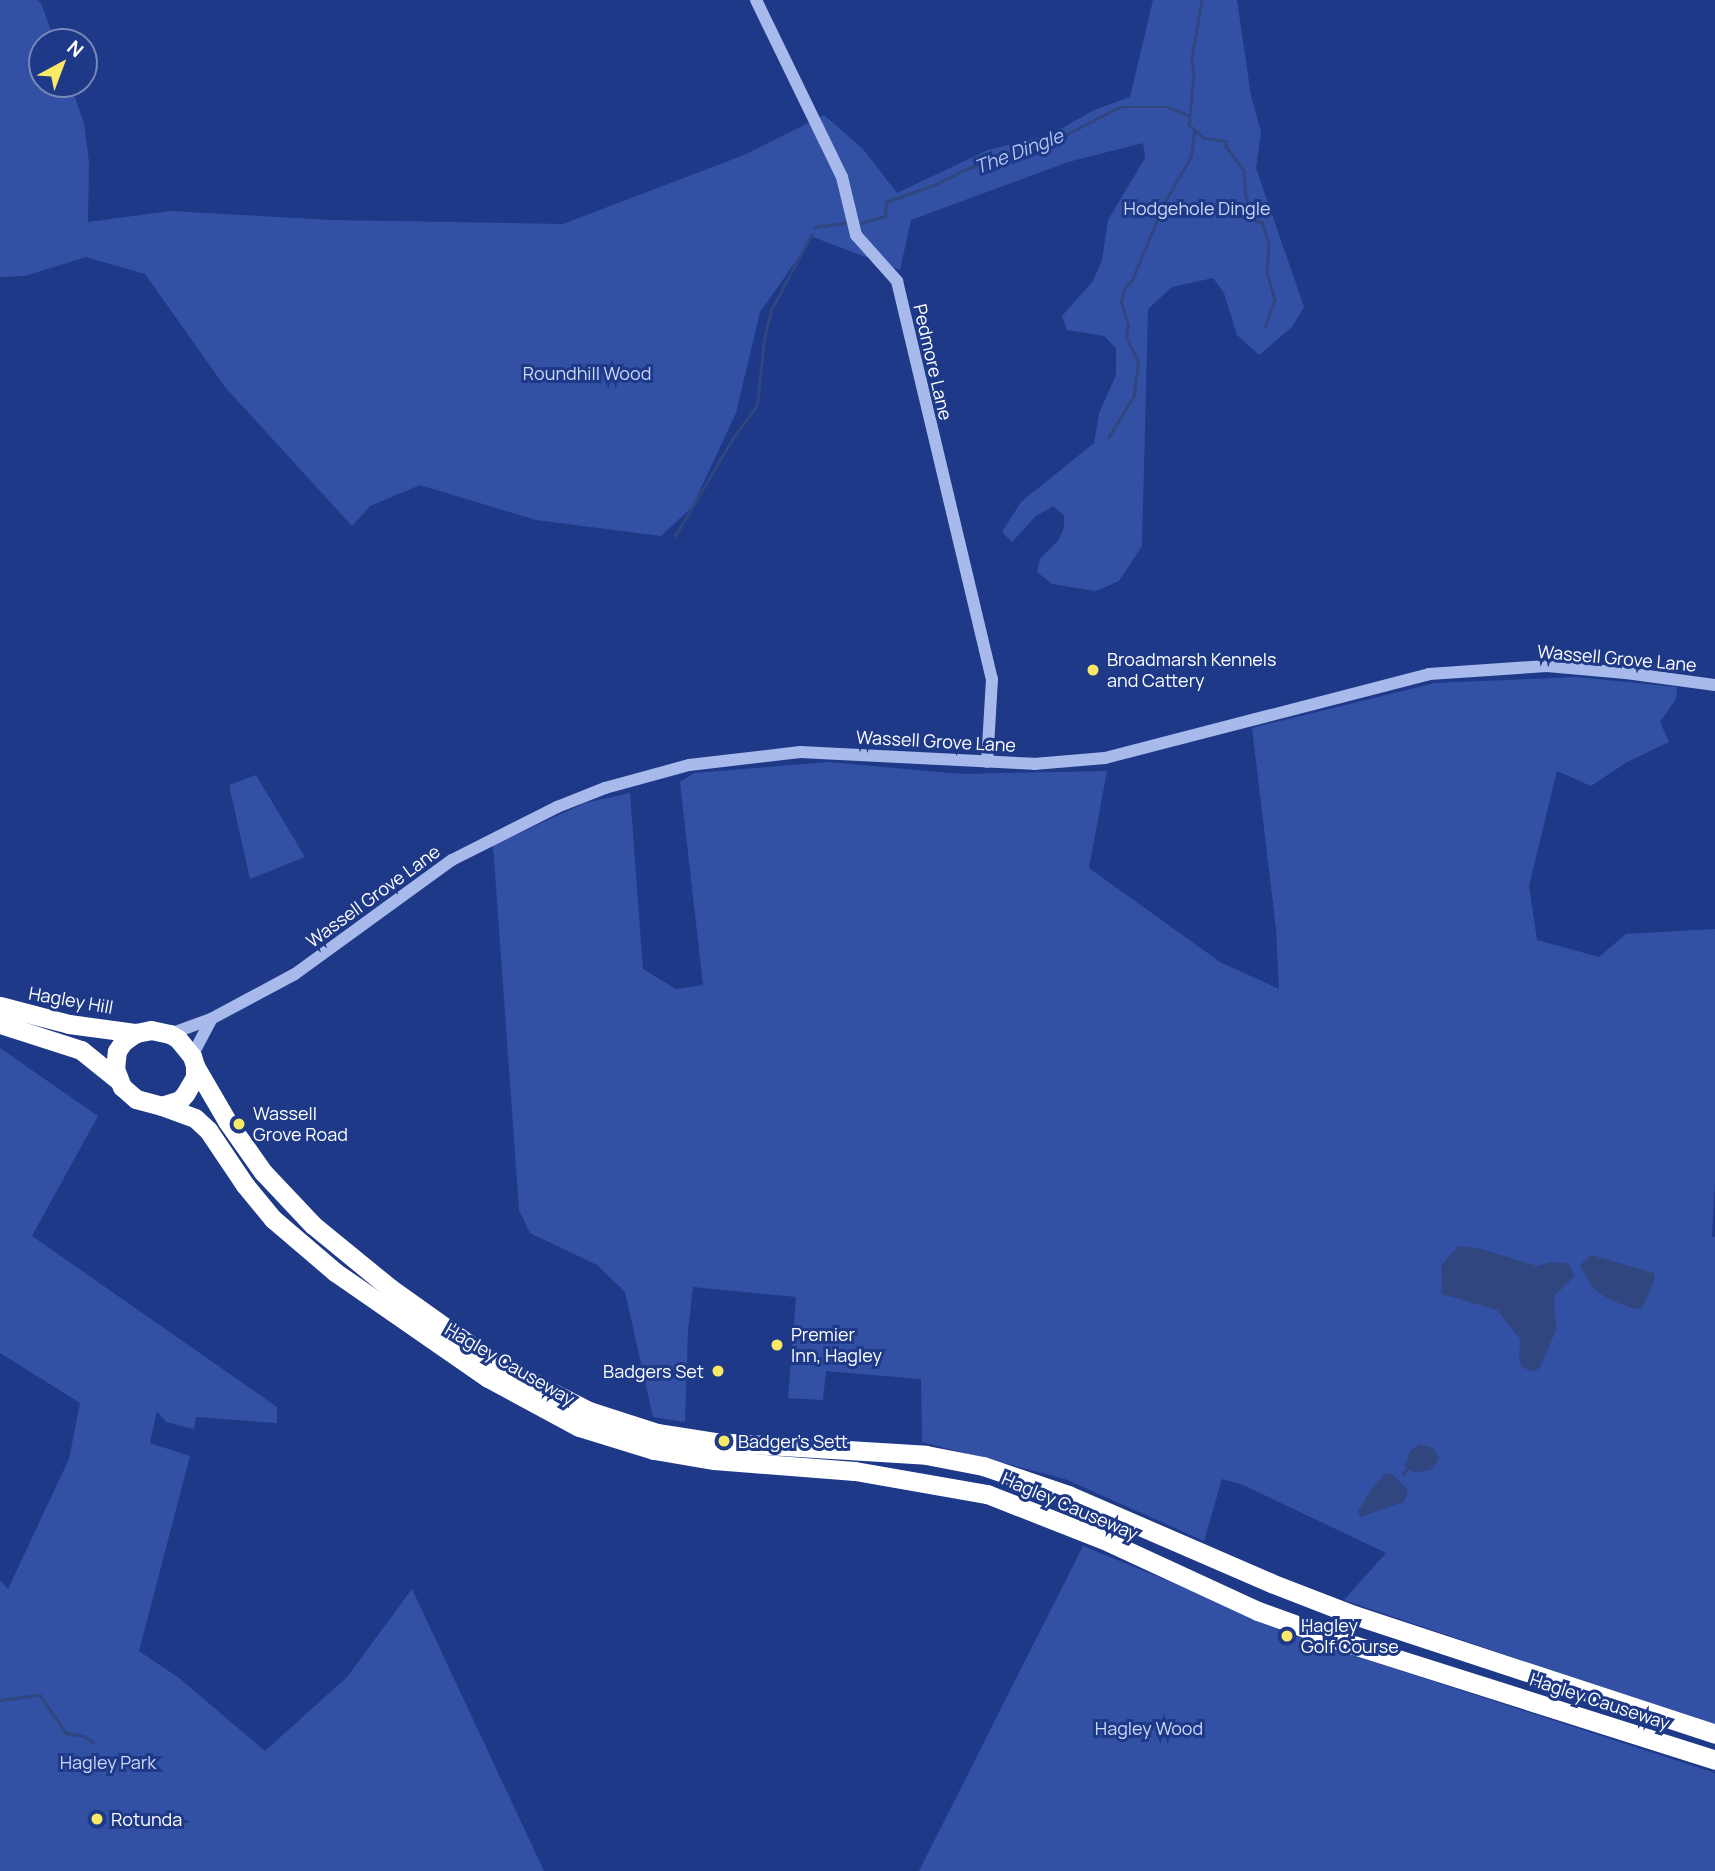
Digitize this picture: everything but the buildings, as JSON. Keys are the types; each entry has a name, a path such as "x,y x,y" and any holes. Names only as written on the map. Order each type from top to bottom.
{"highway":[{"name":"Hagley Hill","path":"0,1006 69,1024 136,1033"},
{"path":"0,1024 34,1038 81,1050 118,1080 135,1099 162,1106 180,1100 185,1094 195,1077 193,1061 170,1034 151,1030 136,1033 117,1051 115,1060 118,1080"},
{"name":"Hagley Causeway","path":"193,1061 228,1122 263,1172 313,1225 390,1288 497,1364 589,1411 657,1433 716,1442 926,1455 983,1466 1068,1495 1235,1568 1354,1615 1715,1734"},
{"name":"Hagley Causeway","path":"162,1106 195,1118 208,1130 273,1219 335,1272 488,1378 579,1427 654,1450 714,1460 855,1471 988,1494 1102,1539 1258,1611 1345,1642 1715,1760"}],"street":[{"name":"Pedmore Lane","path":"756,0 842,177 856,235 897,281 992,679 987,762"},
{"name":"Wassell Grove Lane","path":"170,1034 211,1019 295,974 452,860 557,807 605,788 689,765 800,752 1034,764 1105,758 1430,674 1547,666 1715,685"},
{"path":"193,1061 211,1019"}],"green space":[{"name":"Roundhill Wood","path":"0,0 37,0 41,3 50,28 28,28 28,98 75,98 84,123 89,162 88,222 171,211 331,220 563,224 744,155 824,115 863,149 897,193 988,150 1052,134 1094,110 1130,97 1153,0 1237,0 1251,96 1261,132 1256,168 1304,307 1292,327 1259,355 1237,335 1224,293 1213,278 1172,287 1148,309 1142,546 1119,581 1096,591 1052,584 1037,572 1040,559 1058,541 1064,528 1064,515 1053,506 1036,516 1012,542 1002,532 1021,502 1094,443 1099,413 1116,375 1116,348 1104,336 1067,330 1062,316 1093,281 1102,260 1108,220 1145,158 1143,143 1068,162 911,220 900,270 813,237 760,312 736,413 692,507 661,536 536,520 420,485 370,506 352,526 225,387 145,274 86,257 25,276 0,277"},
{"path":"1576,677 1677,687 1676,699 1660,722 1669,742 1627,762 1591,786 1557,771 1529,886 1537,940 1599,957 1626,934 1715,929 1715,1182 1712,1236 1715,1237 1715,1726 1344,1600 1386,1553 1243,1485 1222,1479 1204,1541 1065,1479 922,1442 921,1379 826,1371 823,1400 788,1398 796,1297 693,1287 688,1331 685,1422 653,1417 625,1292 597,1265 530,1233 519,1210 493,845 585,803 630,793 643,969 676,989 703,985 680,782 694,773 829,762 961,774 1107,771 1089,868 1220,962 1279,989 1276,929 1252,728 1435,683"},
{"path":"256,775 305,857 250,879 229,785"},
{"name":"Hagley Park","path":"0,1048 98,1116 32,1236 277,1407 277,1423 196,1417 194,1429 166,1422 157,1411 150,1443 190,1456 139,1651 179,1678 265,1751 347,1677 412,1589 544,1871 0,1871 0,1580 8,1589 69,1459 80,1403 0,1353"},
{"name":"Hagley Wood","path":"1083,1546 1340,1651 1715,1773 1715,1871 919,1871"}],"shaded area":[{"path":"1458,1246 1481,1249 1537,1266 1551,1262 1569,1264 1575,1276 1554,1296 1556,1330 1540,1368 1533,1371 1523,1368 1519,1360 1520,1339 1497,1310 1442,1294 1441,1266"},
{"path":"1591,1255 1654,1273 1655,1279 1642,1308 1634,1309 1608,1299 1592,1287 1580,1265"},
{"path":"1420,1444 1433,1448 1439,1458 1432,1469 1415,1473 1405,1466 1410,1451"},
{"path":"1386,1473 1393,1475 1408,1490 1404,1502 1360,1517 1358,1511 1373,1487"}],"waterway":[{"name":"The Dingle","path":"1202,0 1192,58 1194,76 1189,125 1204,138 1226,141 1226,146 1244,171 1246,197 1256,221 1262,222 1269,243 1267,271 1275,301 1265,327"},
{"name":"The Dingle","path":"861,223 885,216 886,202 936,184 963,170 1067,134 1120,107 1168,107 1188,115"},
{"path":"1108,438 1134,395 1138,362 1126,337 1128,326 1121,302 1124,289 1132,280 1164,203 1191,156 1194,132"},
{"name":"The Dingle","path":"815,227 849,222"},
{"name":"The Dingle","path":"675,536 733,438 757,405 764,339 771,310 811,235"},
{"path":"1403,1474 1408,1468"},
{"path":"0,1700 36,1695"},
{"path":"40,1695 66,1733 84,1736 93,1742"}],"place":[{"name":"Broadmarsh Kennels and Cattery","path":"1093,670"},
{"name":"Wassell Grove Road","path":"239,1124"},
{"name":"Premier Inn, Hagley","path":"777,1345"},
{"name":"Badgers Set","path":"718,1371"},
{"name":"Badger's Sett","path":"724,1441"},
{"name":"Hagley Golf Course","path":"1287,1636"},
{"name":"Rotunda","path":"97,1819"}],"park label":[{"name":"Hodgehole Dingle","path":"1197,208"}]}
